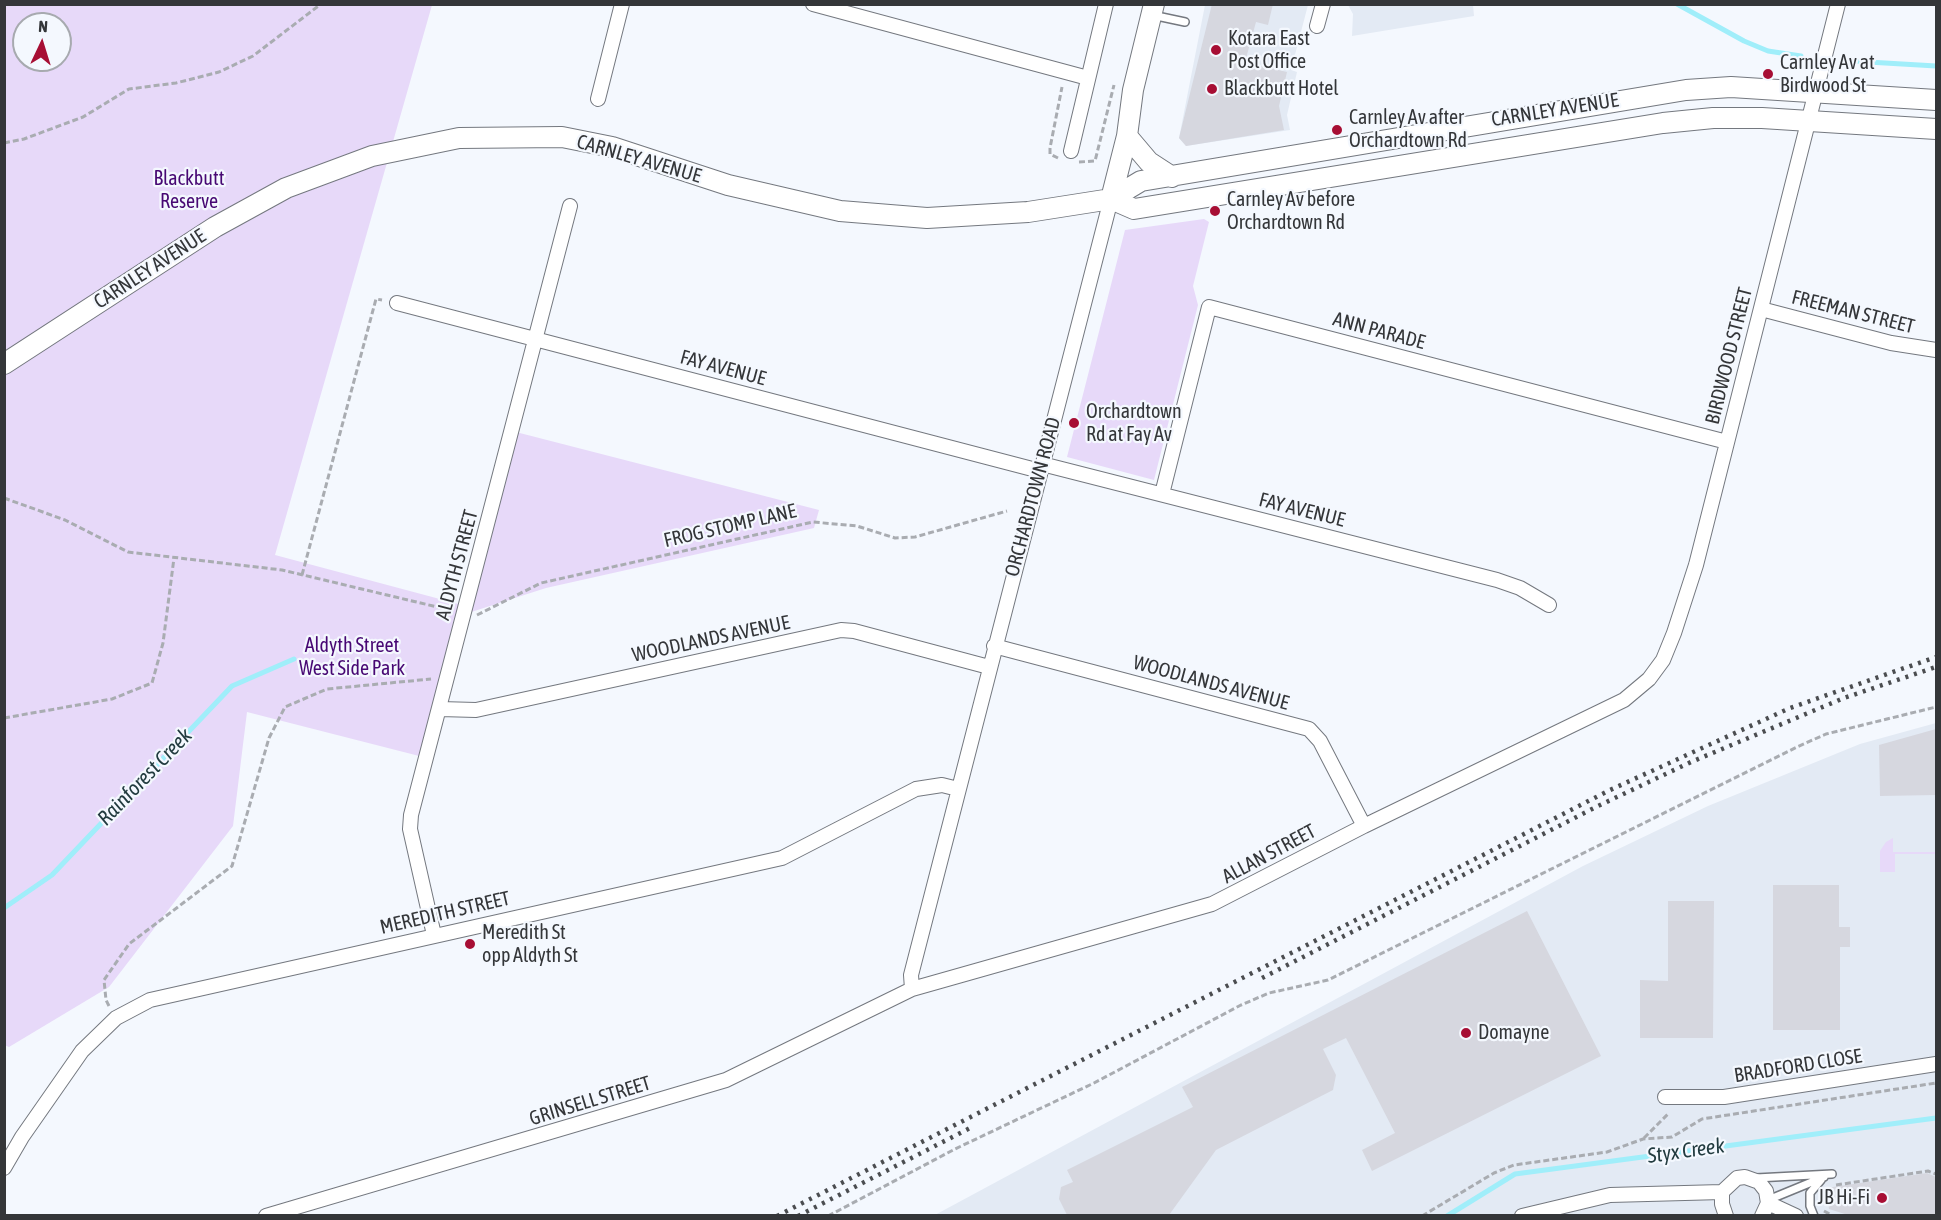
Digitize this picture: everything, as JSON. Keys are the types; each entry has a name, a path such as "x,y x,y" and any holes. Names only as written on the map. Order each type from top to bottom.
{"main road":[{"name":"ORCHARDTOWN ROAD","path":"1111,199 1127,136 1133,90 1153,10"},
{"name":"CARNLEY AVENUE","path":"4,364 162,260 286,188 372,156 459,138 562,137 612,147 728,184 840,211 927,218 1028,212 1111,199 1141,181 1665,92 1731,87 1936,100"},
{"name":"CARNLEY AVENUE","path":"1111,199 1134,209 1663,123 1713,118 1936,129"},
{"path":"1127,136 1149,162 1172,177"}],"street":[{"path":"598,99 622,4"},
{"path":"813,4 1088,78"},
{"path":"1071,151 1106,4"},
{"path":"1317,26 1323,4"},
{"name":"BIRDWOOD STREET","path":"1624,700 1649,679 1662,660 1674,633 1696,565 1838,4"},
{"name":"ORCHARDTOWN ROAD","path":"912,989 911,975 1111,199"},
{"name":"ALDYTH STREET","path":"434,935 410,822 570,206"},
{"name":"FAY AVENUE","path":"397,303 1497,580 1520,588 1549,605"},
{"name":"ANN PARADE","path":"1162,494 1209,307 1727,442"},
{"name":"FREEMAN STREET","path":"1761,309 1891,343 1936,350"},
{"name":"WOODLANDS AVENUE","path":"440,709 476,710 840,630 854,631 989,667"},
{"name":"WOODLANDS AVENUE","path":"994,646 1309,729 1320,741 1364,826"},
{"name":"ALLAN STREET","path":"912,989 1212,904 1364,826 1624,700"},
{"name":"MEREDITH STREET","path":"4,1168 22,1137 82,1052 116,1018 150,1000 783,858 916,789 942,785 958,789"},
{"name":"GRINSELL STREET","path":"266,1215 726,1080 912,989"},
{"name":"BRADFORD CLOSE","path":"1665,1097 1724,1097 1936,1064"},
{"path":"1522,1215 1610,1195 1722,1192 1737,1178 1751,1178 1762,1185 1766,1206 1796,1215"},
{"path":"1722,1192 1725,1213"},
{"path":"1692,1194 1725,1213"}],"lane":[{"path":"1153,10 1185,22"},
{"path":"1751,1178 1832,1174"},
{"path":"1766,1206 1832,1174"},
{"path":"1814,1215 1810,1206 1810,1193 1816,1182 1832,1174"}],"path":[{"path":"4,142 24,139 82,117 129,89 176,83 219,72 253,56 321,4"},
{"path":"302,575 376,299 397,303"},
{"path":"4,498 65,520 128,552 302,575 464,614"},
{"name":"FROG STOMP LANE","path":"464,614 480,615 541,583 813,522 857,526 895,538 915,537 1006,511"},
{"path":"4,718 112,699 152,682 163,643 174,558"},
{"path":"116,1018 106,1000 104,980 129,944 232,866 269,738 285,707 327,689 448,677"},
{"path":"828,1215 955,1149 1094,1083 1241,1005 1269,993 1328,980 1797,747 1826,734 1936,707"},
{"path":"1422,1215 1494,1173 1514,1165 1607,1152 1643,1139 1672,1137 1701,1119 1936,1083"},
{"path":"1643,1139 1686,1096"},
{"path":"1832,1186 1928,1172 1936,1174"},
{"path":"1819,1205 1822,1210 1833,1215"}],"shaded area":[{"path":"1205,5 1308,5 1291,70 1297,72 1287,115 1290,130 1186,146 1179,138"},
{"path":"1348,5 1473,5 1474,16 1352,36 1353,14"},
{"path":"1936,723 1936,1215 933,1216 1583,866 1708,806 1860,744"}],"green space":[{"name":"Blackbutt Reserve","path":"4,5 432,5 275,555 466,606 512,431 819,510 814,528 546,588 465,614 427,758 247,712 233,826 109,987 9,1047 4,1045"},
{"path":"1204,219 1209,222 1193,286 1198,305 1154,480 1067,457 1125,230"},
{"path":"1893,838 1893,852 1936,852 1936,854 1895,854 1895,872 1880,872 1880,851 1886,842"}],"building":[{"name":"Blackbutt Hotel","path":"1212,4 1273,4 1268,25 1256,22 1245,62 1287,72 1279,106 1284,130 1186,146 1179,138"},
{"path":"1936,729 1936,795 1880,796 1879,745"},
{"path":"1773,885 1839,885 1839,927 1850,927 1850,947 1840,947 1840,1030 1773,1030"},
{"path":"1668,901 1714,901 1713,1038 1640,1038 1640,980 1668,981"},
{"name":"Domayne","path":"1527,911 1601,1056 1372,1171 1362,1150 1395,1133 1346,1038 1323,1049 1336,1075 1333,1090 1216,1150 1169,1215 1067,1215 1059,1199 1061,1187 1073,1182 1067,1170 1193,1107 1182,1087"},
{"name":"JB Hi-Fi","path":"1927,1173 1936,1177 1936,1215 1848,1215 1829,1209 1826,1188"}],"waterway":[{"path":"1677,4 1744,41 1768,51 1801,56"},
{"path":"1851,61 1936,66"},
{"name":"Rainforest Creek","path":"4,908 52,875 232,686 294,659"},
{"name":"Styx Creek","path":"1447,1216 1515,1174 1936,1118"}],"railway":[{"path":"777,1216 1610,790 1790,708 1936,657"},
{"path":"1262,978 1598,806 1691,762 1844,698 1936,667"},
{"path":"798,1216 974,1126"}],"place":[{"name":"Kotara East Post Office","path":"1216,50"},
{"name":"Carnley Av at Birdwood St","path":"1768,74"},
{"name":"Blackbutt Hotel","path":"1212,89"},
{"name":"Carnley Av after Orchardtown Rd","path":"1337,130"},
{"name":"Carnley Av before Orchardtown Rd","path":"1215,211"},
{"name":"Orchardtown Rd at Fay Av","path":"1074,423"},
{"name":"Meredith St opp Aldyth St","path":"470,944"},
{"name":"Domayne","path":"1466,1033"},
{"name":"JB Hi-Fi","path":"1882,1198"}],"park label":[{"name":"Aldyth Street West Side Park","path":"352,658"}]}
